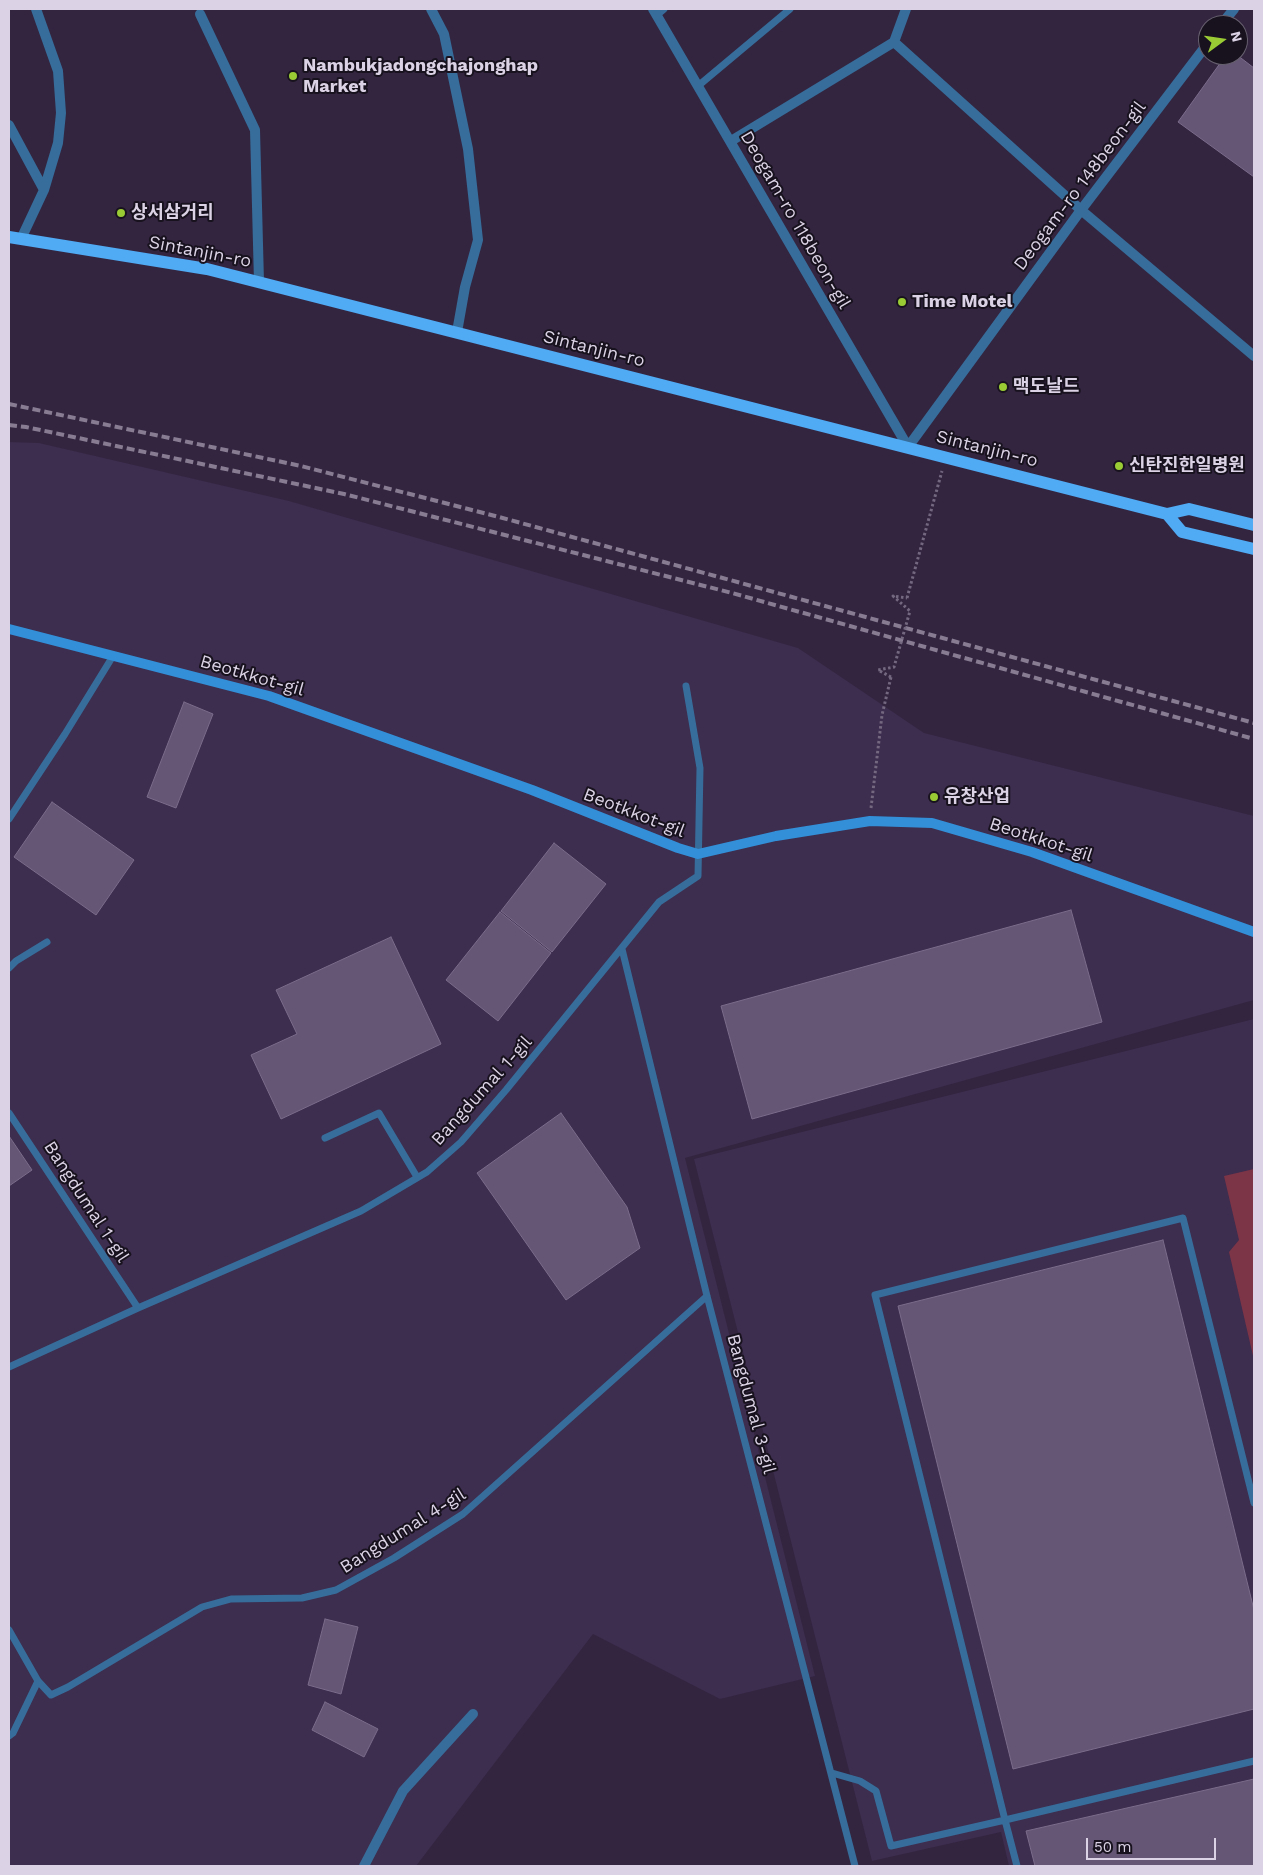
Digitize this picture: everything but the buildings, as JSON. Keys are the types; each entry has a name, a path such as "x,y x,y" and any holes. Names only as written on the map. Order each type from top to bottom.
{"main road":[{"name":"Sintanjin-ro","path":"15,238 207,268 1167,514 1189,509 1254,525"},
{"path":"1167,514 1182,532 1254,549"}],"street":[{"path":"15,238 44,190 58,143 61,113 58,71 36,9"},
{"path":"431,9 444,34 468,149 478,240 465,287 458,332"},
{"path":"731,141 894,42 906,9"},
{"name":"Deogam-ro 118beon-gil","path":"658,11 698,86 908,447"},
{"path":"200,14 255,130 258,282"},
{"path":"894,42 1081,210 1254,356"},
{"name":"Deogam-ro 148beon-gil","path":"908,447 1081,210 1198,56"},
{"path":"9,125 44,190"},
{"name":"Beotkkot-gil","path":"9,629 269,696 532,790 678,848 698,854 776,836 870,821 932,823 1032,852 1254,932"},
{"path":"364,1866 403,1792 473,1714"}],"lane":[{"path":"698,86 790,9"},
{"path":"9,819 66,734 113,656"},
{"path":"686,686 700,768 698,854"},
{"name":"Bangdumal 1-gil","path":"9,1367 138,1308 361,1211 417,1177 461,1142 659,902 698,876 698,854"},
{"path":"9,968 16,961 47,942"},
{"name":"Bangdumal 3-gil","path":"622,949 707,1296 855,1866"},
{"path":"325,1138 379,1112 417,1177"},
{"name":"Bangdumal 1-gil","path":"9,1113 138,1308"},
{"path":"1017,1866 875,1295 1184,1218 1254,1503"},
{"name":"Bangdumal 4-gil","path":"9,1630 38,1680 51,1695 68,1687 202,1607 231,1599 302,1598 336,1590 394,1558 463,1514 707,1296"},
{"path":"9,1736 13,1733 38,1680"},
{"path":"832,1773 860,1781 876,1791 891,1846 1254,1761"}],"path":[{"path":"870,821 882,715 891,677 878,670 894,667 910,611 893,596 907,598 946,457"}],"shaded area":[{"path":"9,442 39,443 289,501 798,648 924,733 1254,816 1254,1000 685,1158 815,1676 720,1699 593,1634 416,1866 9,1866"},
{"path":"1254,1019 1254,1866 1009,1866 1001,1832 872,1861 694,1159"},
{"path":"1254,1169 1254,1360 1229,1252 1239,1240 1224,1176"}],"railway":[{"path":"9,404 301,466 499,517 1254,723"},
{"path":"9,425 344,494 732,593 1254,739"}],"place":[{"name":"Nambukjadongchajonghap Market","path":"293,76"},
{"name":"상서삼거리","path":"121,213"},
{"name":"Time Motel","path":"902,302"},
{"name":"맥도날드","path":"1003,387"},
{"name":"신탄진한일병원","path":"1119,466"},
{"name":"유창산업","path":"934,797"}]}
